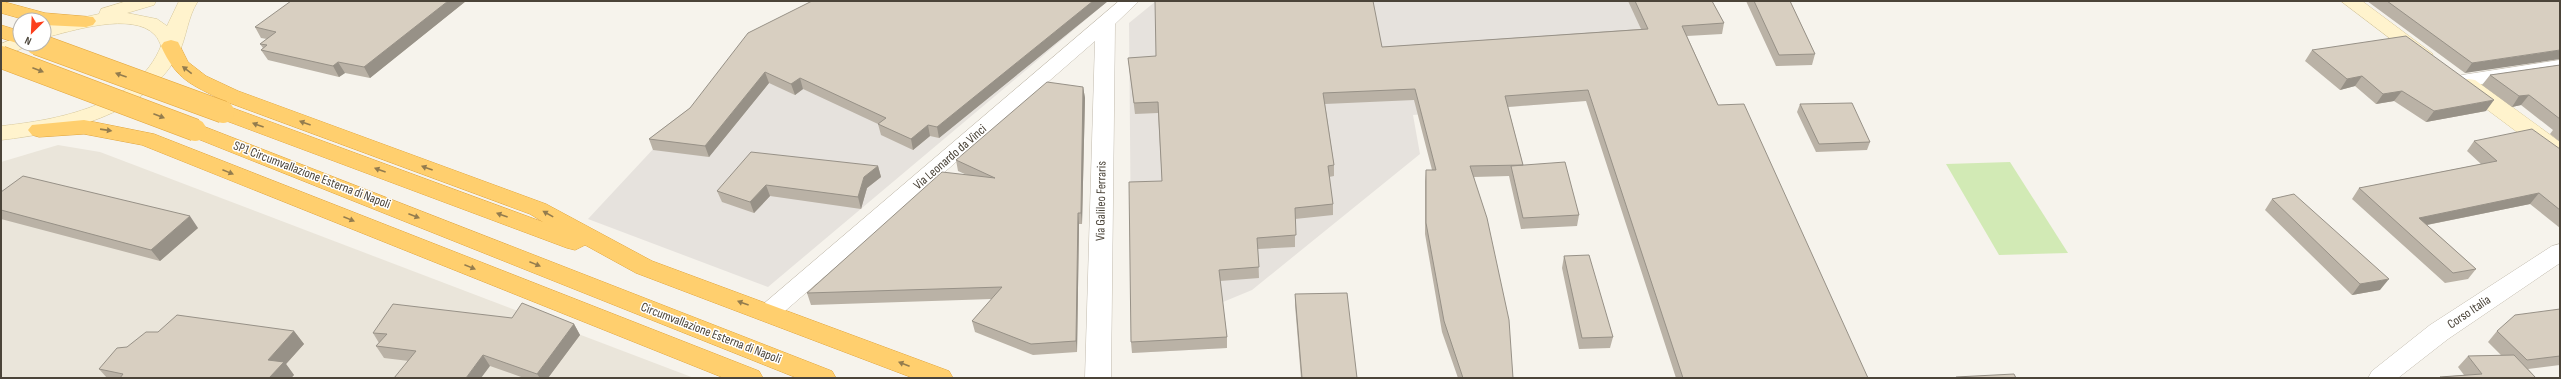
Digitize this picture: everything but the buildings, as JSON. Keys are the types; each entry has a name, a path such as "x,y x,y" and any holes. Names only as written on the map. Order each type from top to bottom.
{"highway":[{"path":"1,7 44,19 86,20"},
{"path":"1,30 12,35"},
{"path":"171,46 180,65 199,80 231,96 538,209 644,267 768,312 940,378"},
{"name":"SP1 Circumvallazione Esterna di Napoli","path":"52,49 644,267"},
{"name":"SP1 Circumvallazione Esterna di Napoli","path":"1,57 195,130 621,298"},
{"path":"39,130 84,127 147,139 750,378"},
{"name":"Circumvallazione Esterna di Napoli","path":"621,298 823,378"}],"street":[{"path":"52,30 147,1"},
{"path":"1,142 84,117 124,98 154,76 169,54 174,30 189,1"},
{"name":"Via Leonardo da Vinci","path":"768,312 1130,1"},
{"path":"2350,1 2560,153"},
{"path":"86,20 123,18 152,23 168,35 171,46"},
{"name":"Via Galileo Ferraris","path":"1098,378 1105,23"},
{"path":"1,52 12,46"},
{"path":"2450,72 2560,66"},
{"path":"1,133 39,130"},
{"name":"Corso Italia","path":"2381,378 2439,332 2560,252"}],"shaded area":[{"path":"836,1 1108,1 768,287 588,219 751,44"},
{"path":"1156,1 1663,1 1704,91 1413,115 1420,154 1252,290 1223,302 1227,348 1132,353 1129,23"},
{"path":"58,145 100,152 694,378 1,378 1,162"}],"green space":[{"path":"2010,162 2068,253 1999,255 1946,164"}]}
